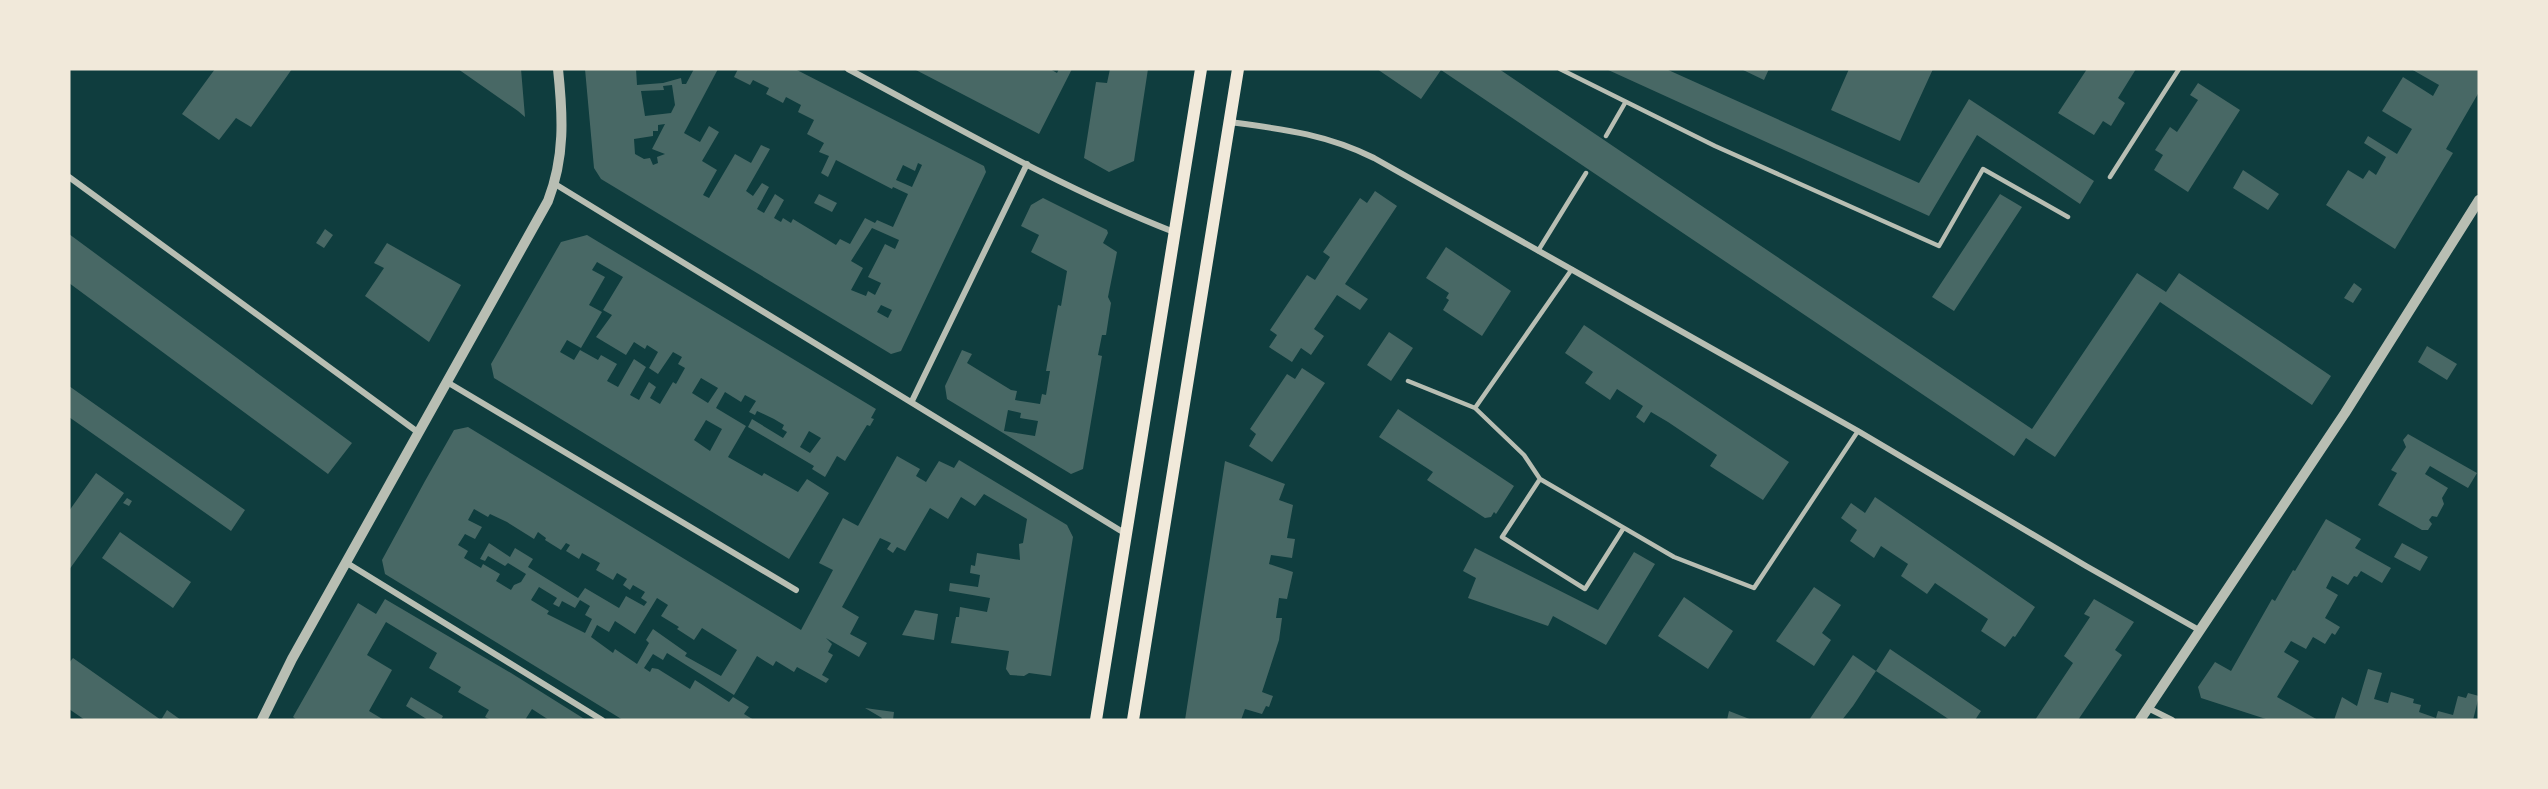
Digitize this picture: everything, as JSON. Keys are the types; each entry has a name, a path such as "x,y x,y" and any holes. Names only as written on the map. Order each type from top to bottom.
{"main road":[{"path":"1096,720 1201,69"},
{"path":"1133,720 1238,69"}],"street":[{"path":"262,720 292,658 548,201 559,165 563,128 558,69"},
{"path":"848,69 1027,164 1134,216 1175,232"},
{"path":"1228,122 1318,136 1347,145 1858,430 2086,566 2199,630"},
{"path":"912,401 1027,164"},
{"path":"69,177 419,433"},
{"path":"555,184 1127,534"},
{"path":"2140,720 2346,413 2479,200"},
{"path":"447,382 796,590"},
{"path":"347,563 602,720"},
{"path":"2147,708 2172,720"}],"lane":[{"path":"1560,69 1624,103 1715,146 1939,246 1983,169 2068,217"},
{"path":"2110,177 2179,69"},
{"path":"1606,136 1624,103"},
{"path":"1538,251 1586,172"},
{"path":"1475,408 1572,269"},
{"path":"1408,381 1475,408 1524,455 1540,479 1623,529 1674,557 1754,588 1858,430"},
{"path":"1540,479 1502,537 1585,589 1623,529"}],"building":[{"path":"215,69 292,69 251,127 236,118 219,140 182,114"},
{"path":"458,69 521,69 525,117 518,111"},
{"path":"585,69 636,69 637,85 663,83 681,78 682,84 686,84 694,69 718,69 684,133 700,142 709,126 719,132 702,161 717,170 703,195 709,198 735,154 751,163 761,145 770,149 746,191 753,196 762,183 769,187 757,209 764,213 775,194 784,200 774,218 781,222 783,218 791,223 793,219 836,245 840,239 850,244 865,218 893,227 908,194 893,187 892,189 836,160 828,177 821,173 829,156 819,152 824,143 807,134 814,120 798,112 801,105 786,97 783,103 766,94 769,88 753,80 750,85 734,77 738,69 795,69 984,166 986,172 901,351 891,354 601,179 594,168","holes":["672,85 675,105 671,113 645,116 641,91 664,90 663,86","665,124 652,149 665,154 657,157 658,163 653,165 650,158 644,159 635,154 634,139 653,136 653,131 658,131 658,125","918,163 922,165 912,187 896,180 903,165 915,171","872,228 899,240 895,249 885,244 868,277 881,283 875,295 868,291 866,296 851,290 863,268 851,261","881,305 892,310 888,318 877,312"]},
{"path":"914,69 1050,69 1057,73 1059,69 1072,69 1039,134"},
{"path":"1110,69 1148,69 1134,161 1109,172 1084,158 1096,82 1107,83"},
{"path":"1377,69 1499,69 2032,429 2137,273 2166,292 2179,273 2331,376 2312,405 2160,302 2055,457 2026,438 2014,456 1441,70 1421,99"},
{"path":"1606,69 1666,69 1919,183 1969,99 2094,181 2080,204 1977,135 1929,216"},
{"path":"1741,69 1769,69 1764,80"},
{"path":"1849,69 1933,69 1900,141 1831,110"},
{"path":"2087,69 2136,69 2118,98 2125,103 2111,126 2103,121 2094,135 2058,113"},
{"path":"2411,69 2479,69 2479,92 2446,149 2453,153 2395,249 2326,205 2348,170 2363,179 2369,170 2376,175 2386,157 2364,143 2368,136 2397,154 2412,129 2382,111 2403,77 2433,96 2439,85"},
{"path":"2198,83 2240,110 2188,192 2154,170 2163,155 2155,150 2170,127 2177,132 2198,100 2190,95"},
{"path":"2243,170 2279,194 2268,210 2233,188"},
{"path":"1375,191 1397,206 1345,284 1368,299 1360,310 1337,295 1314,329 1324,336 1311,355 1301,348 1292,362 1269,347 1277,335 1270,330 1307,275 1315,280 1330,257 1323,252 1360,198 1367,203"},
{"path":"819,194 837,203 832,212 814,203"},
{"path":"2000,194 2022,207 1954,311 1932,297"},
{"path":"1043,198 1107,230 1108,233 1103,243 1117,252 1108,297 1111,303 1106,335 1102,335 1098,355 1102,356 1083,469 1071,474 947,399 945,386 962,350 972,354 967,363 1011,390 1017,391 1015,400 1040,404 1042,394 1046,395 1050,371 1046,371 1058,305 1061,306 1067,271 1031,252 1039,235 1021,226 1031,205","holes":["1008,410 1021,413 1020,418 1038,421 1035,436 1004,431"]},
{"path":"325,229 333,235 324,248 316,243"},
{"path":"69,234 352,443 328,474 69,283"},
{"path":"587,235 876,409 870,426 867,425 845,461 837,456 825,477 812,469 814,466 748,427 752,419 783,438 787,432 782,429 784,425 774,419 757,411 755,415 749,412 756,401 745,395 741,402 725,392 716,408 746,426 728,457 798,492 807,479 829,493 789,559 494,378 491,364 561,242","holes":["597,262 623,277 603,310 612,315 596,337 626,355 634,342 645,349 647,345 658,352 649,368 658,374 673,352 682,357 678,364 685,368 676,384 673,382 660,404 650,398 656,387 649,382 639,400 630,395 646,367 634,359 618,387 607,381 617,364 601,355 598,360 580,350 574,360 560,352 567,340 581,348 602,312 589,305 605,277 592,270","701,378 718,388 708,403 692,393","706,420 722,429 710,451 694,440","809,431 821,438 810,453 800,447"]},
{"path":"387,243 461,285 429,342 365,296 384,268 374,263"},
{"path":"1446,247 1511,291 1482,336 1443,310 1449,300 1446,298 1449,293 1426,278"},
{"path":"2354,283 2362,289 2353,303 2344,298"},
{"path":"1584,325 1789,462 1763,500 1710,466 1717,455 1668,422 1651,412 1644,423 1636,417 1643,406 1617,389 1610,400 1585,383 1593,372 1565,353"},
{"path":"1389,332 1413,348 1391,381 1367,365"},
{"path":"2427,346 2457,364 2447,380 2418,362"},
{"path":"1302,368 1325,383 1272,462 1249,446 1256,434 1250,429 1287,374 1295,379"},
{"path":"69,386 245,510 231,531 69,417"},
{"path":"1398,409 1514,486 1496,514 1494,512 1491,517 1485,518 1427,480 1433,472 1379,437"},
{"path":"468,427 801,630 833,570 819,563 843,518 858,526 897,456 920,469 916,476 926,482 939,461 954,468 959,460 1067,525 1073,537 1051,676 1029,673 1024,676 1010,675 1006,669 1009,651 951,643 960,607 987,612 990,598 949,591 950,583 978,587 980,575 970,573 971,565 975,566 977,553 1020,560 1019,544 1023,543 1027,519 984,494 975,506 961,497 948,519 930,508 905,551 897,547 893,553 887,549 891,543 880,538 842,607 859,617 850,634 867,643 859,657 826,638 832,644 828,652 833,655 822,675 829,679 826,683 797,667 794,672 776,661 773,666 757,656 734,695 667,653 663,660 653,654 644,668 650,672 652,668 658,669 690,689 695,680 729,702 733,697 749,707 744,714 754,720 623,720 385,574 382,560 454,430","holes":["474,509 488,517 490,514 507,522 534,539 538,532 546,538 545,540 561,550 566,543 570,545 566,551 579,559 582,553 600,563 596,570 613,580 617,573 627,579 623,585 630,590 633,585 645,592 641,598 647,602 644,606 626,596 619,608 585,588 578,598 528,567 533,559 515,548 510,557 489,543 480,559 485,561 488,556 505,566 508,563 526,574 521,582 514,585 511,590 496,581 500,574 483,564 481,568 464,558 468,551 458,545 465,534 475,539 482,527 468,520","539,587 557,598 553,604 559,607 562,601 575,608 580,600 590,606 585,615 592,619 585,633 547,614 549,611 531,600","657,598 668,605 661,616 679,627 677,629 694,640 702,628 737,650 721,676 685,656 687,653 653,629 646,640 649,643 637,664 615,649 613,653 591,637 597,625 609,632 615,621 635,634"]},
{"path":"2408,434 2477,473 2468,488 2430,466 2425,474 2448,488 2442,498 2444,504 2437,517 2432,516 2429,520 2432,524 2428,530 2422,530 2378,505 2397,473 2391,470 2406,447 2403,440"},
{"path":"1225,461 1285,484 1279,500 1293,505 1287,538 1295,539 1292,558 1271,555 1269,564 1293,572 1287,599 1279,598 1276,618 1282,618 1279,640 1262,692 1273,696 1269,707 1266,706 1262,714 1245,709 1241,720 1185,720"},
{"path":"96,473 124,493 69,570 69,511"},
{"path":"1875,497 2035,607 2015,637 2013,636 2005,647 1981,631 1988,619 1935,583 1927,594 1901,576 1908,564 1881,546 1874,558 1850,541 1857,530 1841,518 1851,503 1865,513"},
{"path":"127,498 132,501 129,506 123,503"},
{"path":"2326,519 2361,539 2355,548 2391,568 2382,583 2361,571 2348,585 2332,576 2326,588 2338,595 2325,618 2340,627 2335,635 2332,633 2325,644 2313,637 2306,649 2291,641 2284,652 2299,661 2277,697 2318,720 2269,720 2201,698 2198,687 2215,662 2231,671 2272,599 2275,601"},
{"path":"120,532 191,582 173,608 102,558"},
{"path":"2402,543 2428,557 2420,571 2394,557"},
{"path":"1475,548 1598,610 1634,552 1655,564 1606,645 1553,616 1548,626 1468,598 1476,578 1463,571"},
{"path":"1814,587 1841,605 1822,633 1831,640 1814,666 1776,641"},
{"path":"1684,597 1733,631 1708,669 1658,636"},
{"path":"385,599 586,720 549,720 532,709 525,720 491,720 485,717 489,710 458,692 461,687 429,668 437,653 386,622 367,655 392,670 369,711 384,720 297,720 293,717 358,603 376,614"},
{"path":"2094,599 2134,622 2115,650 2122,655 2078,720 2035,720 2073,663 2064,656 2090,617 2084,614"},
{"path":"915,610 938,614 934,640 902,635"},
{"path":"1890,649 1981,711 1975,720 1950,720 1876,671"},
{"path":"1853,655 1876,671 1853,706 1842,720 1809,720"},
{"path":"73,658 161,720 85,720 69,709 69,663"},
{"path":"2368,669 2382,673 2374,699 2388,703 2391,692 2414,699 2413,703 2421,705 2419,712 2436,718 2438,711 2453,715 2458,696 2466,698 2468,693 2479,696 2473,720 2334,720 2342,697 2357,706"},
{"path":"411,697 443,716 441,720 428,720 406,706"},
{"path":"865,708 894,712 893,720 881,720 882,718"},
{"path":"167,710 181,720 161,720"},
{"path":"1729,711 1752,720 1727,720"}]}
